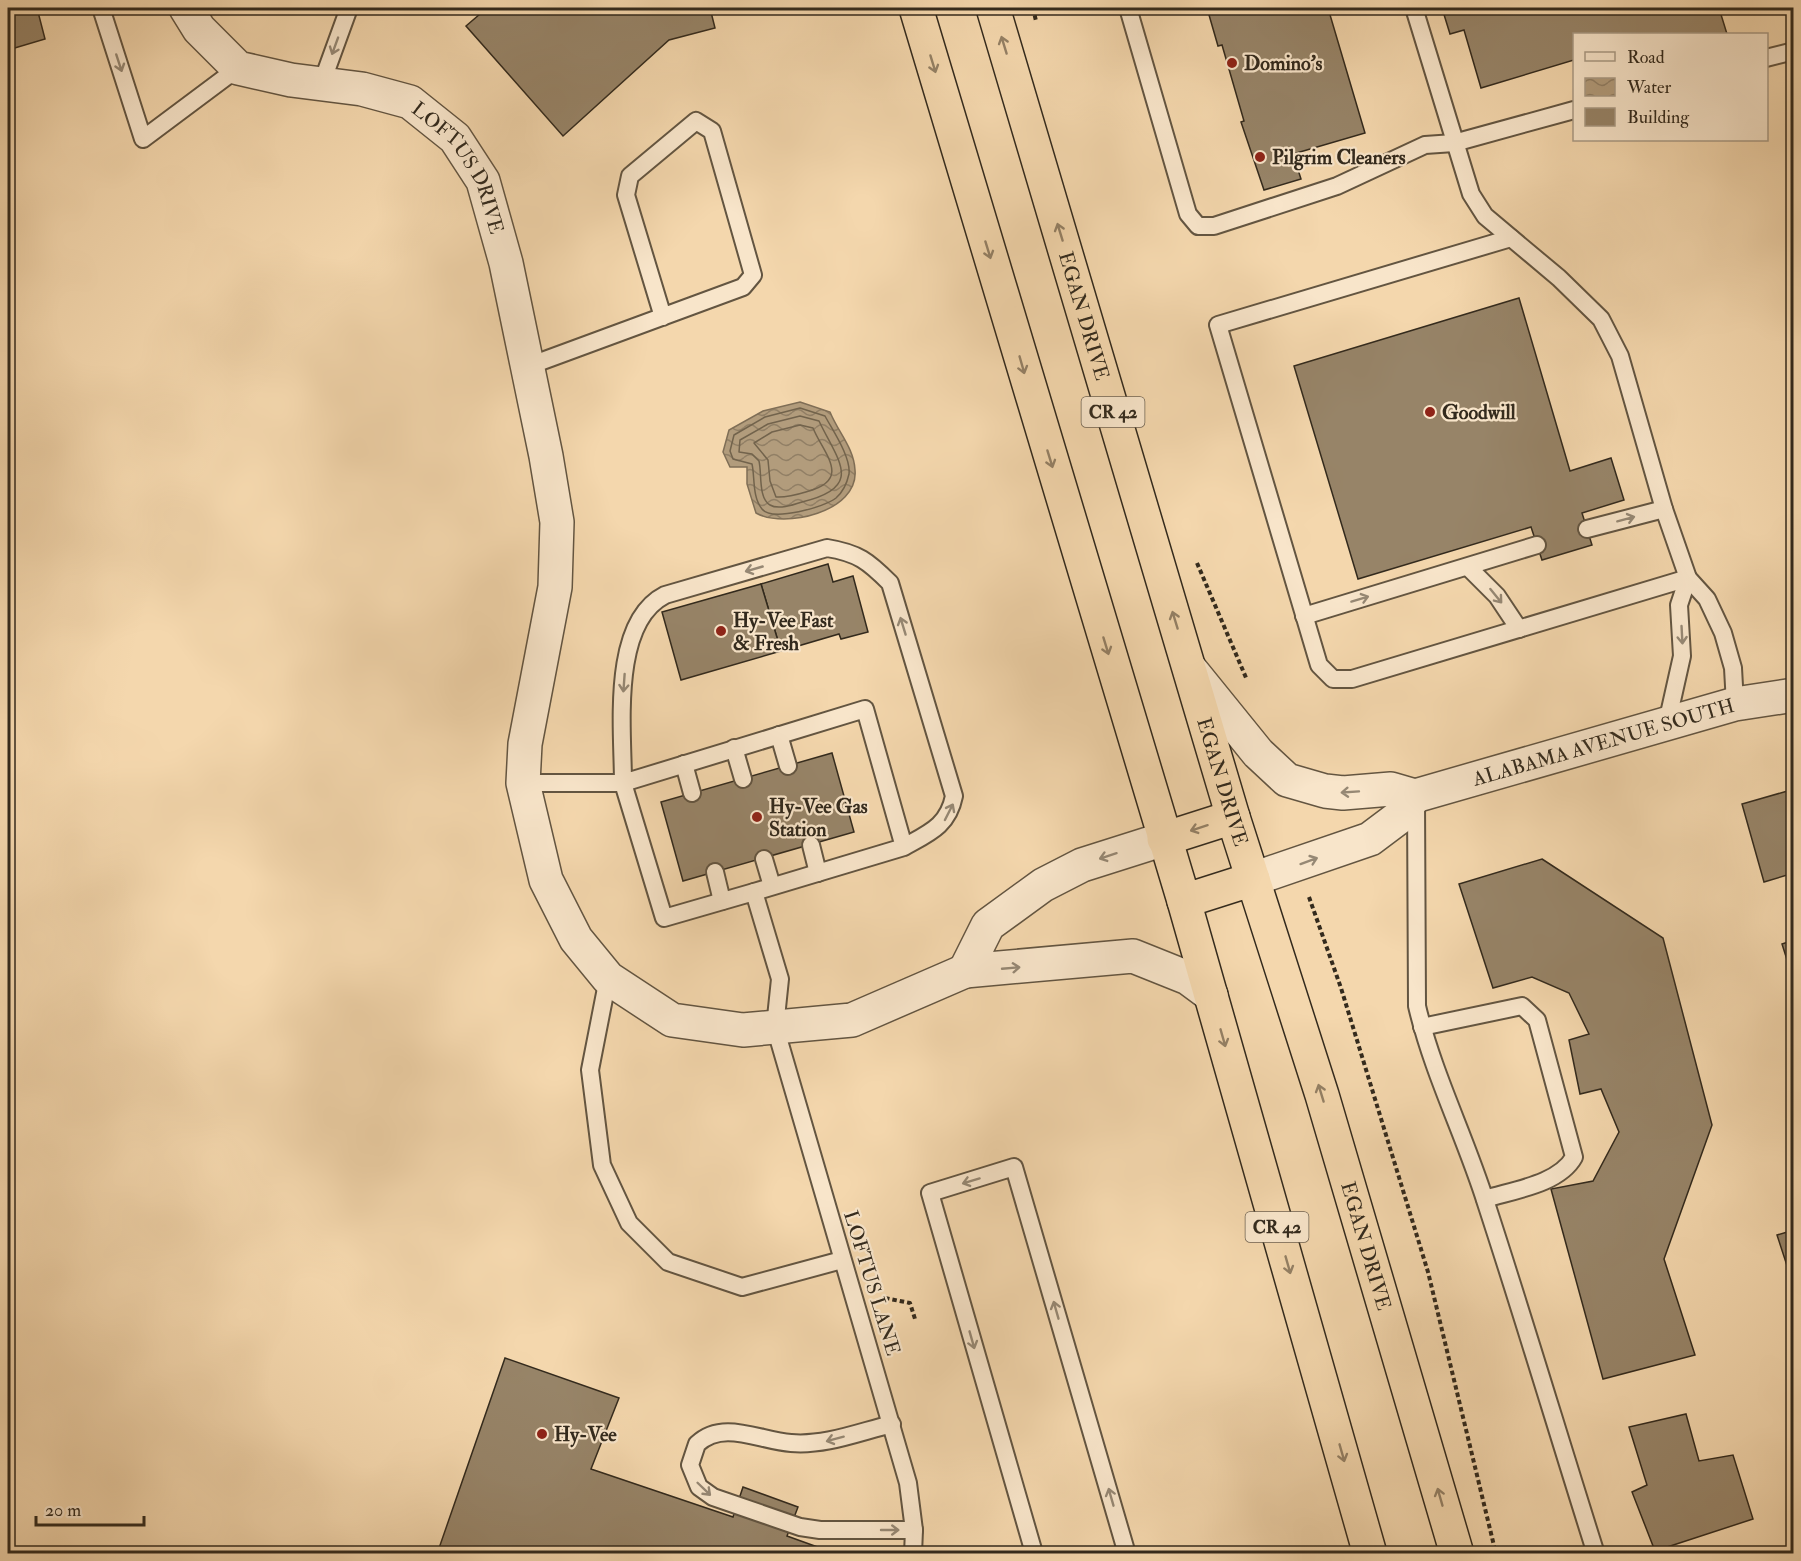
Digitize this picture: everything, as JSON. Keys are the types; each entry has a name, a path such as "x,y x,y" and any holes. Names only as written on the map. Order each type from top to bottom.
{"highway":[{"name":"CR 42","path":"916,8 1184,901 1370,1554"},
{"name":"EGAN DRIVE","path":"993,8 1233,817 1325,1106 1457,1554"},
{"path":"1164,839 1233,817"},
{"path":"1184,901 1253,879"}],"street":[{"path":"186,8 199,29 238,68"},
{"name":"LOFTUS DRIVE","path":"238,68 321,85 362,89 410,102 455,138 483,181 506,263 546,456 557,522 555,587 525,744 523,783 546,880 576,939 608,978 672,1020 743,1030 852,1020 965,971 1133,956 1188,978 1211,995"},
{"name":"ALABAMA AVENUE SOUTH","path":"1190,669 1264,759 1287,780 1325,791 1343,793 1391,789 1415,796 1735,704 1794,695"},
{"path":"1253,879 1370,839 1398,818 1415,796"},
{"path":"965,971 988,925 1042,885 1082,865 1164,839"}],"lane":[{"path":"102,8 144,139 238,68"},
{"path":"321,85 349,8"},
{"path":"1128,8 1188,214 1198,226 1214,226 1337,186 1425,146 1454,143 1573,111"},
{"path":"1414,8 1471,194 1485,216 1559,278 1601,319 1620,356 1664,509 1688,578 1707,599 1723,633 1733,668 1735,704"},
{"path":"1768,58 1794,51"},
{"path":"526,367 663,317 743,287 753,275 712,131 696,122 630,176 626,195 663,317"},
{"path":"1511,238 1218,325 1319,666 1333,679 1352,679 1688,578"},
{"path":"1587,529 1664,509"},
{"path":"1304,616 1537,545"},
{"path":"827,548 851,552 875,568 890,583 954,796 951,812 938,828 904,847 664,918 623,783 623,680 635,630 645,609 664,595 827,548"},
{"path":"1468,567 1497,596 1519,629"},
{"path":"1667,723 1682,657 1679,605 1688,578"},
{"path":"523,783 623,783 866,709 904,847"},
{"path":"779,735 788,766"},
{"path":"734,748 743,779"},
{"path":"684,764 692,794"},
{"path":"1415,796 1417,1006 1422,1027 1455,1123 1485,1199 1596,1554"},
{"path":"811,845 818,873"},
{"path":"764,859 772,886"},
{"path":"715,872 722,901"},
{"path":"754,892 780,979 775,1027"},
{"path":"608,978 591,1070 602,1165 629,1223 668,1262 742,1287 842,1260"},
{"path":"1422,1027 1522,1006 1537,1020 1574,1157 1568,1168 1552,1177 1485,1199"},
{"name":"LOFTUS LANE","path":"775,1027 908,1484 914,1530 913,1554"},
{"path":"1034,1553 930,1193 1014,1167 1127,1554"},
{"path":"892,1424 820,1443 791,1444 735,1432 717,1431 697,1444 690,1466 699,1487 713,1497 800,1527 820,1530 914,1530"}],"path":[{"path":"885,1298 910,1303 915,1319"}],"water":[{"path":"800,402 830,412 852,454 855,470 853,485 845,497 833,506 801,518 784,519 756,513 747,484 747,467 730,467 723,452 729,430 763,411"}],"building":[{"path":"8,8 37,8 45,39 8,50"},
{"path":"487,8 710,8 715,28 669,40 563,136 466,26"},
{"path":"1207,8 1328,8 1365,133 1293,154 1301,179 1264,190 1241,122 1244,121 1222,45 1218,46"},
{"path":"1442,8 1719,8 1727,33 1573,33 1573,60 1481,88 1464,30 1450,34"},
{"name":"Goodwill","path":"1519,298 1570,471 1611,458 1624,500 1582,513 1592,545 1542,560 1531,527 1358,579 1294,366"},
{"path":"828,564 833,582 853,576 868,632 841,639 839,634 781,651 761,584"},
{"name":"Hy-Vee Fast & Fresh","path":"761,584 781,651 681,680 662,612"},
{"name":"Hy-Vee Gas Station","path":"832,753 854,832 683,881 661,802"},
{"path":"1791,790 1794,800 1794,873 1764,882 1742,804"},
{"path":"1542,859 1663,938 1712,1125 1664,1259 1695,1355 1603,1379 1551,1189 1593,1181 1619,1132 1601,1089 1580,1094 1569,1040 1589,1034 1569,993 1532,977 1493,988 1459,884"},
{"path":"1794,940 1794,982 1782,944"},
{"path":"1794,1230 1794,1287 1777,1235"},
{"name":"Hy-Vee","path":"505,1358 619,1398 591,1469 733,1517 743,1487 798,1507 787,1536 837,1554 437,1554"},
{"path":"1686,1414 1699,1461 1733,1455 1753,1519 1655,1551 1632,1492 1647,1485 1629,1427"}],"place":[{"name":"Domino's","path":"1232,63"},
{"name":"Pilgrim Cleaners","path":"1260,157"},
{"name":"Goodwill","path":"1430,412"},
{"name":"Hy-Vee Fast & Fresh","path":"721,631"},
{"name":"Hy-Vee Gas Station","path":"757,817"},
{"name":"Hy-Vee","path":"542,1434"}]}
